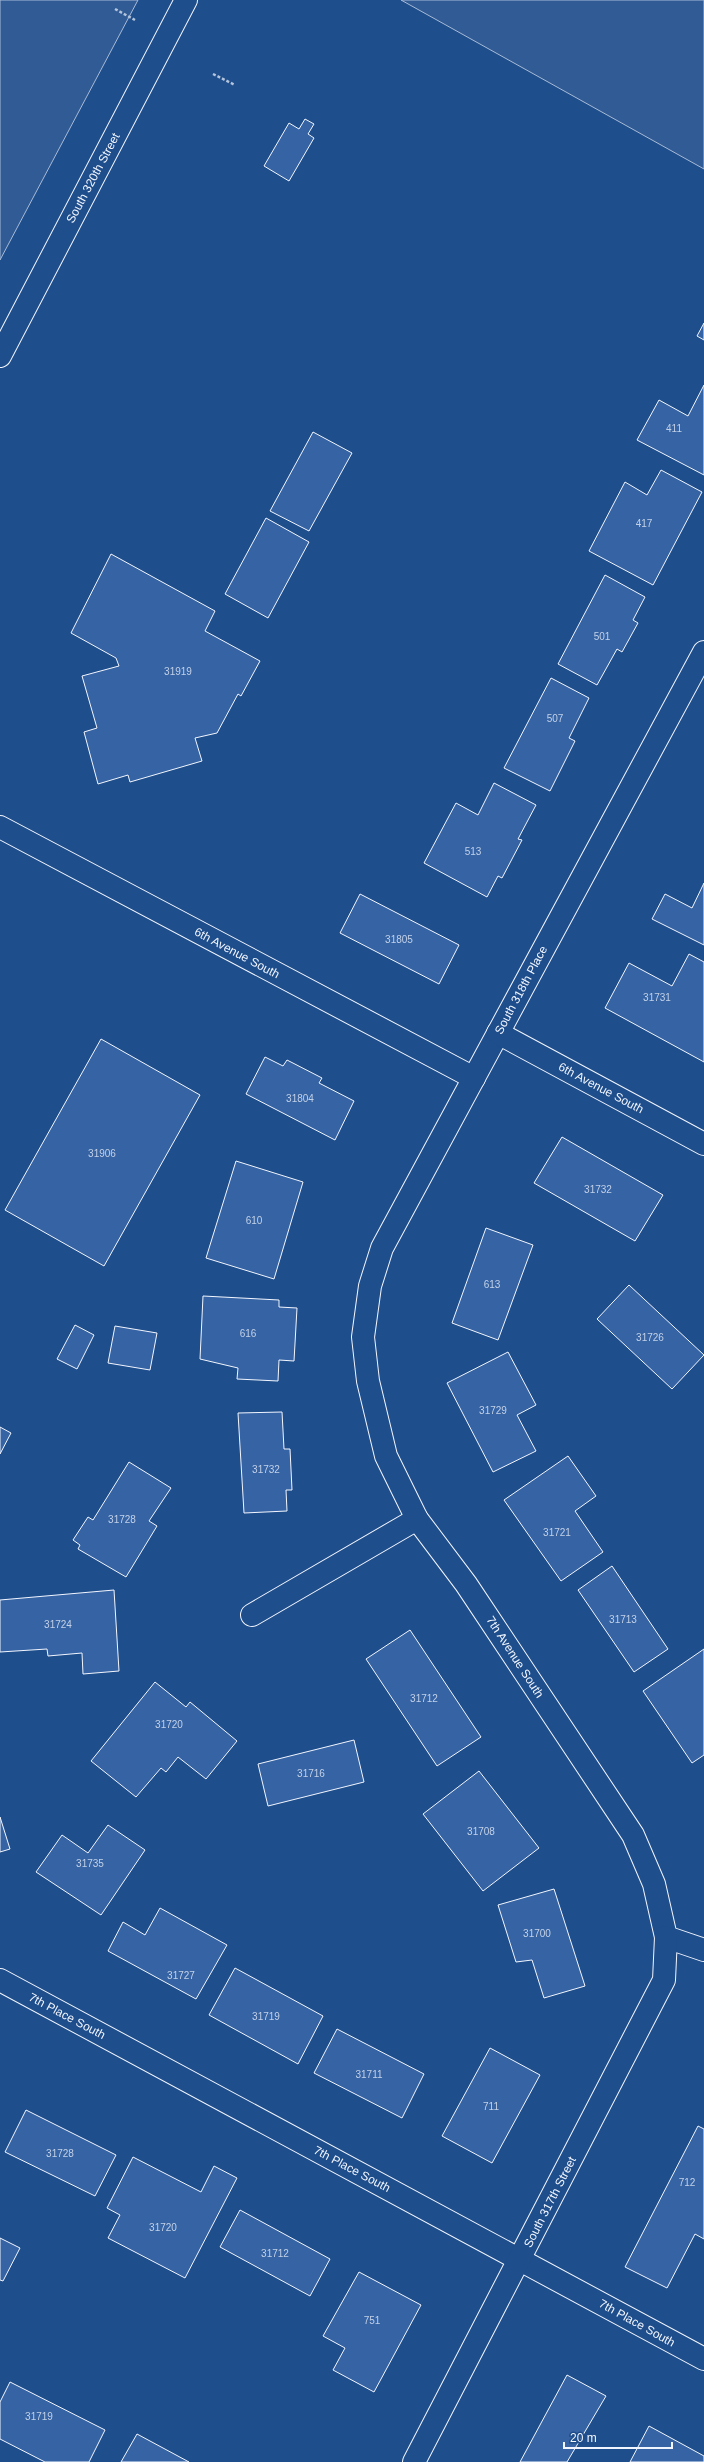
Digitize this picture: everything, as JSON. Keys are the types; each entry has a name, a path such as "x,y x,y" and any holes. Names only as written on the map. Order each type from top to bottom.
{"street":[{"name":"South 320th Street","path":"0,356 186,0"},
{"name":"South 318th Place","path":"363,1336 370,1286 382,1248 704,652"},
{"name":"6th Avenue South","path":"0,827 474,1078"},
{"name":"6th Avenue South","path":"498,1033 704,1144"},
{"name":"7th Avenue South","path":"363,1336 368,1381 386,1456 417,1519 466,1584 633,1835 654,1884 666,1937"},
{"path":"252,1615 417,1519"},
{"path":"666,1937 704,1950"},
{"name":"South 317th Street","path":"414,2462 664,1980 666,1937"},
{"name":"7th Place South","path":"0,1980 704,2359"}],"path":[{"path":"115,9 135,20"},
{"path":"213,74 235,85"}],"shaded area":[{"path":"0,0 138,0 0,260"},
{"path":"401,0 704,0 704,169"}],"building":[{"path":"305,119 314,124 308,134 314,138 289,181 264,166 289,123 299,129"},
{"path":"704,323 704,340 697,336"},
{"path":"704,385 704,475 637,440 659,400 688,416"},
{"path":"313,432 352,453 309,531 270,511"},
{"path":"661,470 702,492 653,585 589,551 625,482 647,495"},
{"path":"266,518 309,542 268,618 225,594"},
{"path":"111,554 215,611 205,631 260,661 241,696 238,694 217,733 195,738 202,761 130,782 128,775 98,784 84,732 97,728 82,676 119,666 116,658 71,633"},
{"path":"605,575 645,597 633,620 638,623 622,652 617,649 597,685 558,664"},
{"path":"551,678 589,698 569,738 575,741 550,791 504,768"},
{"path":"494,783 536,805 518,839 522,840 502,878 498,876 487,897 424,863 456,803 478,815"},
{"path":"704,883 704,945 652,919 665,894 692,908"},
{"path":"360,894 459,945 439,984 340,933"},
{"path":"689,954 704,962 704,1062 605,1008 629,963 672,986"},
{"path":"101,1039 200,1095 104,1266 5,1210"},
{"path":"265,1057 283,1066 287,1060 322,1078 319,1083 354,1101 335,1140 246,1094"},
{"path":"562,1137 663,1195 635,1241 534,1183"},
{"path":"236,1161 303,1182 274,1279 206,1258"},
{"path":"486,1228 533,1245 498,1340 452,1323"},
{"path":"629,1285 704,1355 672,1389 597,1319"},
{"path":"203,1296 279,1300 279,1307 297,1308 294,1361 279,1360 278,1381 237,1379 238,1368 200,1359"},
{"path":"75,1325 94,1335 77,1369 57,1359"},
{"path":"115,1326 157,1333 150,1370 108,1363"},
{"path":"508,1352 536,1405 517,1415 536,1451 493,1472 447,1383"},
{"path":"282,1412 284,1449 290,1449 292,1490 286,1490 287,1511 244,1513 238,1413"},
{"path":"0,1427 11,1433 0,1454"},
{"path":"568,1456 596,1496 575,1511 603,1552 561,1581 504,1500"},
{"path":"129,1462 171,1488 149,1521 157,1526 126,1577 78,1549 80,1545 73,1540 88,1517 93,1520"},
{"path":"612,1566 668,1649 634,1672 578,1590"},
{"path":"114,1590 119,1671 83,1674 82,1653 48,1656 47,1649 0,1652 0,1600"},
{"path":"410,1630 481,1737 437,1766 366,1659"},
{"path":"704,1649 704,1755 692,1763 643,1691"},
{"path":"155,1682 186,1707 190,1702 237,1741 206,1779 178,1757 166,1772 161,1768 136,1797 91,1761"},
{"path":"354,1740 364,1782 268,1806 258,1764"},
{"path":"479,1771 539,1848 483,1891 423,1814"},
{"path":"0,1817 10,1849 0,1852"},
{"path":"108,1825 145,1850 101,1915 36,1872 62,1835 88,1853"},
{"path":"554,1889 585,1986 544,1998 532,1960 516,1962 498,1905"},
{"path":"160,1908 227,1945 196,1999 108,1951 123,1922 145,1935"},
{"path":"235,1968 323,2016 298,2064 209,2015"},
{"path":"337,2029 424,2074 402,2118 314,2073"},
{"path":"490,2048 540,2075 492,2163 442,2136"},
{"path":"26,2110 116,2155 95,2196 5,2152"},
{"path":"698,2126 704,2129 704,2239 695,2234 667,2288 625,2267"},
{"path":"133,2157 201,2192 214,2166 237,2178 185,2278 108,2238 120,2215 107,2208"},
{"path":"240,2210 330,2259 310,2296 220,2247"},
{"path":"0,2238 20,2248 3,2281 0,2280"},
{"path":"359,2272 421,2305 374,2392 333,2370 345,2348 323,2336"},
{"path":"567,2375 606,2396 567,2462 520,2462"},
{"path":"10,2382 105,2430 89,2462 45,2462 0,2439 0,2402"},
{"path":"649,2426 704,2456 704,2462 630,2462"},
{"path":"137,2434 189,2462 121,2462"}]}
